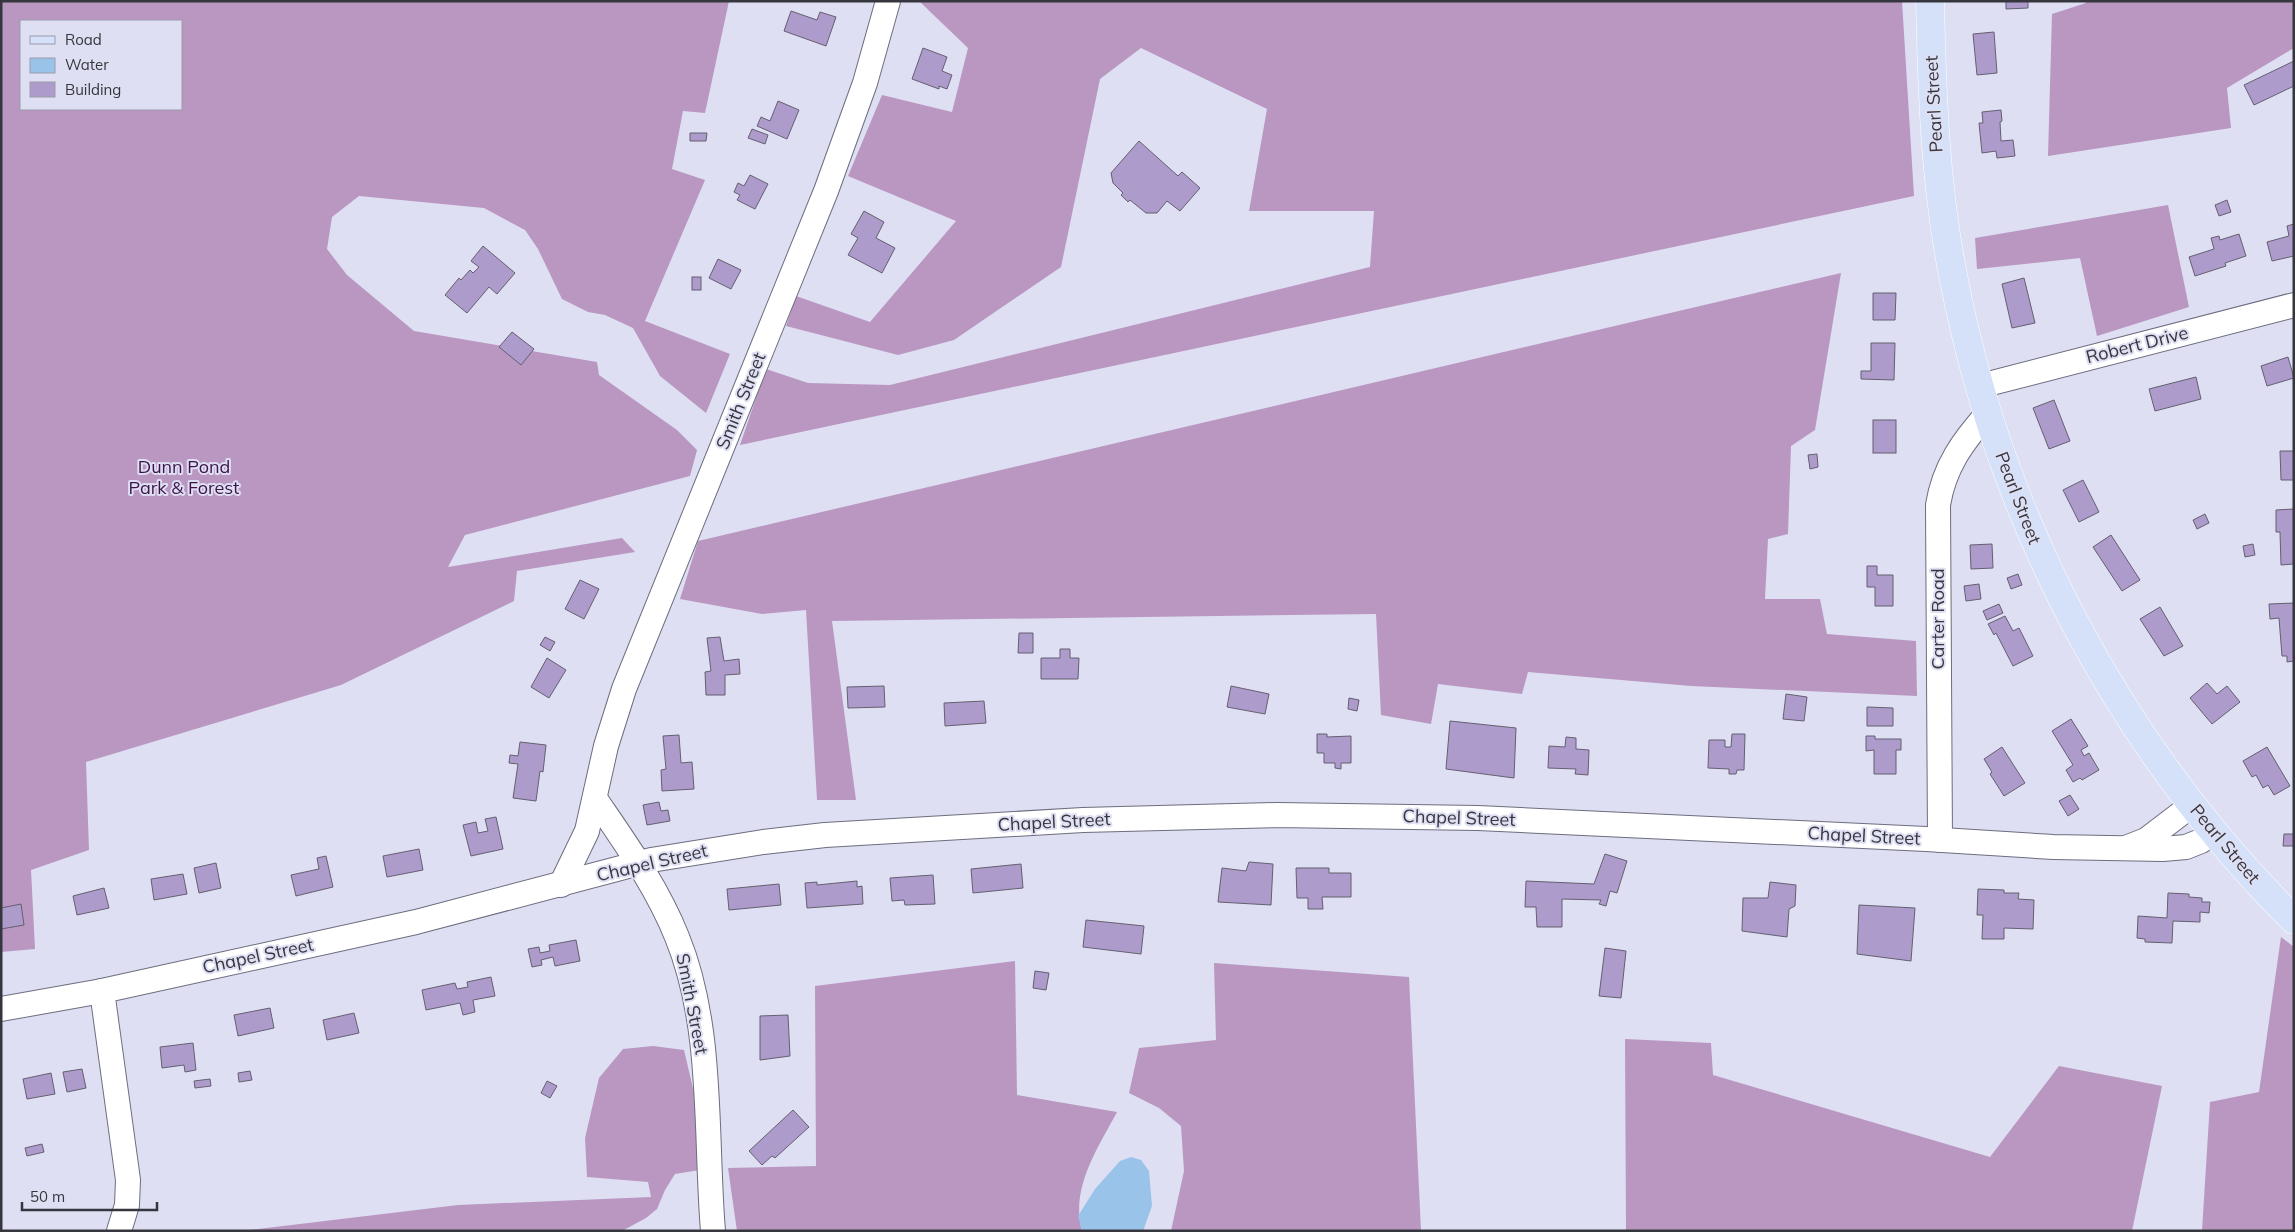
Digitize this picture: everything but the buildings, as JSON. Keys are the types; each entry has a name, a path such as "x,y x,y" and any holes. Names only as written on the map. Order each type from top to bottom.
{"main road":[{"name":"Pearl Street","path":"1930,1 1934,131 1944,221 1960,314 1988,414 2026,520 2069,611 2120,701 2149,746 2212,832 2294,920"}],"street":[{"name":"Smith Street","path":"561,885 582,844 596,800 606,746 624,689 826,191 865,83 888,1"},
{"name":"Robert Drive","path":"1980,386 2294,306"},
{"name":"Carter Road","path":"1940,840 1938,505 1942,484 1949,466 1968,436 1988,414"},
{"name":"Smith Street","path":"596,800 640,863 678,938 695,1004 705,1072 708,1168 713,1231"},
{"name":"Chapel Street","path":"2126,847 2146,840 2192,805"},
{"name":"Chapel Street","path":"1,1009 102,991 407,924 640,863 744,844 825,835 1064,821 1213,816 1340,815 1478,818 2052,847 2163,849 2186,847 2201,841 2212,832"},
{"path":"102,991 128,1180 127,1205 119,1231"}],"green space":[{"name":"Dunn Pond Park & Forest","path":"1,1 729,1 705,113 683,111 672,169 705,180 645,321 730,354 706,413 660,376 633,328 605,315 588,312 562,299 538,249 525,230 484,208 359,196 332,217 327,249 347,275 414,331 597,362 599,375 677,430 697,450 690,476 465,535 448,567 622,538 635,552 517,571 514,601 341,685 86,762 89,850 31,870 35,949 1,952"},
{"path":"919,1 1902,1 1914,196 740,445 766,369 808,383 890,385 1370,267 1374,211 1249,211 1267,109 1141,48 1100,79 1061,267 954,340 898,355 786,326 796,296 870,322 956,221 848,176 882,95 952,112 968,48"},
{"path":"2086,1 2294,1 2294,48 2227,88 2231,128 2048,156 2052,14 2086,3"},
{"path":"2168,205 2189,307 2097,336 2080,258 1977,269 1975,238"},
{"path":"1841,273 1815,430 1791,446 1788,534 1768,539 1765,599 1820,599 1827,634 1916,641 1917,696 1691,686 1528,672 1522,694 1438,684 1431,724 1381,715 1376,614 832,621 856,800 817,800 806,610 762,614 680,599 698,541"},
{"path":"2281,937 2294,947 2294,1231 2202,1231 2210,1102 2259,1092"},
{"path":"1015,961 1017,1095 1117,1112 1094,1154 1083,1184 1079,1215 1082,1231 737,1231 728,1168 816,1166 815,986"},
{"path":"1214,963 1409,977 1421,1231 1171,1231 1184,1171 1181,1126 1159,1108 1129,1093 1139,1048 1216,1040"},
{"path":"1625,1039 1711,1043 1713,1075 1990,1157 2059,1066 2162,1086 2132,1231 1626,1231"},
{"path":"653,1046 684,1050 695,1097 700,1170 675,1174 665,1190 657,1209 646,1218 622,1231 241,1231 458,1205 651,1197 648,1182 587,1177 585,1138 599,1078 623,1049"}],"water":[{"path":"1131,1157 1141,1160 1149,1171 1152,1206 1143,1231 1082,1231 1078,1216 1095,1189 1120,1161"}]}
